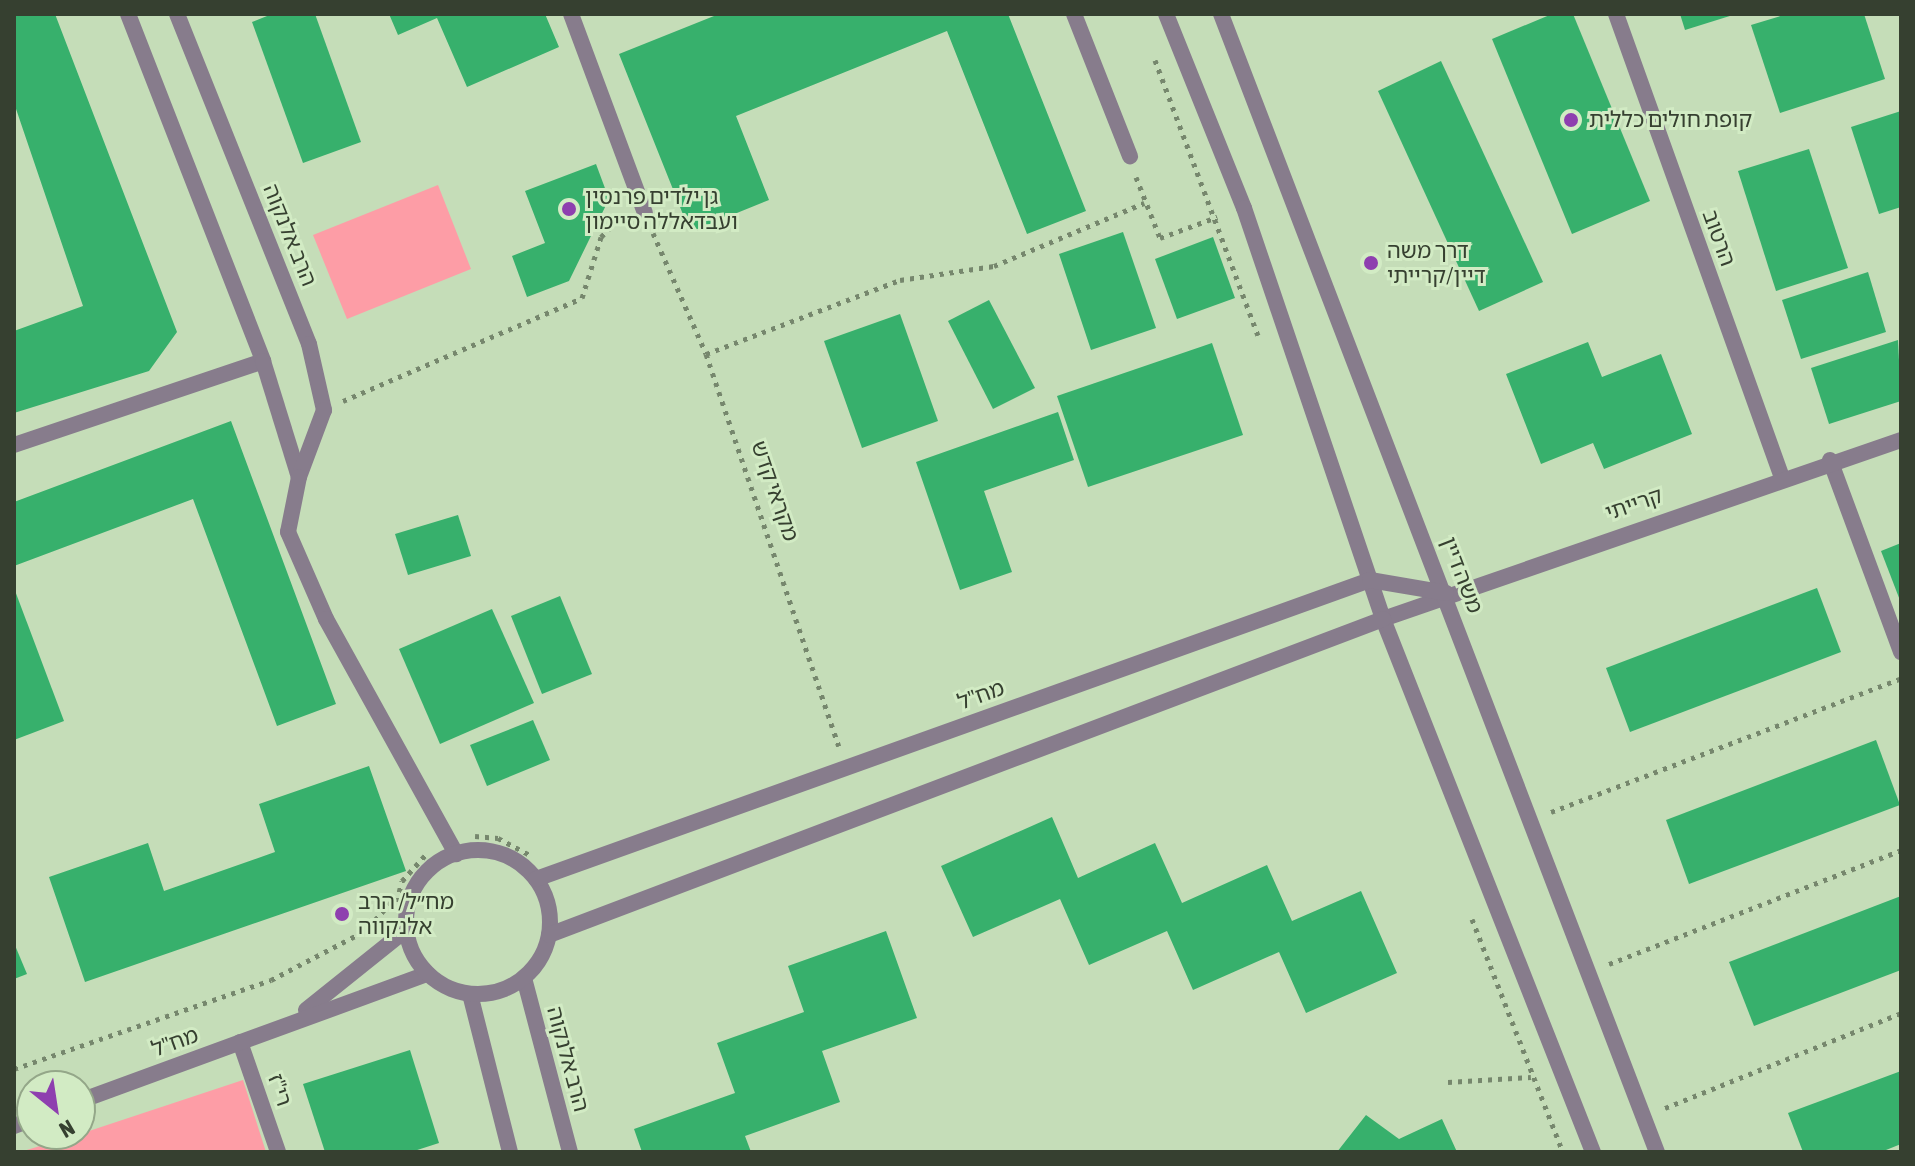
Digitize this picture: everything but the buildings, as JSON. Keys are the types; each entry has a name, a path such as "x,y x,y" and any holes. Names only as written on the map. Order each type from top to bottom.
{"street":[{"path":"128,14 263,361 299,477"},
{"name":"הרב אלנקוה","path":"177,14 309,344 324,410"},
{"path":"571,14 645,213"},
{"path":"1074,14 1130,156"},
{"path":"1166,14 1244,208 1383,619 1559,1073 1593,1152"},
{"name":"משה דיין","path":"1221,14 1446,593 1657,1152"},
{"name":"הרטוב","path":"1616,14 1781,476"},
{"path":"14,445 263,361"},
{"path":"324,410 299,477 288,532 326,619 453,847"},
{"name":"קרייתי","path":"1383,619 1446,593 1781,476 1901,440"},
{"path":"1830,460 1901,652"},
{"name":"מח\"ל","path":"542,876 1370,580 1446,593"},
{"path":"549,935 1383,619"},
{"path":"453,847 492,851 542,876 549,935 524,978 489,994 470,994 427,974 400,936 417,883 453,847"},
{"name":"מח\"ל","path":"285,1024 400,936"},
{"name":"מח\"ל","path":"96,1095 427,974"},
{"name":"הרב אלנקוה","path":"524,978 570,1152"},
{"path":"470,994 510,1152"},
{"name":"רי\"ז","path":"240,1042 278,1152"}],"path":[{"path":"1130,156 1144,203 1160,238 1244,208"},
{"path":"706,354 900,280 994,266 1144,203"},
{"path":"324,410 582,298 601,237 616,216 645,213"},
{"name":"מקראי קדש","path":"653,234 706,354 845,766"},
{"path":"1550,812 1901,678"},
{"path":"14,1069 271,980 365,931 395,898 408,872 453,847 498,838 520,847 542,876"},
{"path":"1609,964 1901,850"},
{"path":"395,898 400,936"},
{"path":"1665,1108 1901,1013"},
{"path":"1448,1082 1559,1073"}],"shaded area":[{"path":"438,185 471,269 347,319 313,235"},
{"path":"243,1080 266,1152 20,1152 96,1150 96,1129"}],"place":[{"name":"קופת חולים כללית","path":"1571,120"},
{"name":"גן ילדים פרנסין ועבדאללה סיימון","path":"569,209"},
{"name":"דרך משה דיין/קרייתי","path":"1371,263"},
{"name":"מח״ל/ הרב אלנקווה","path":"342,914"}]}
